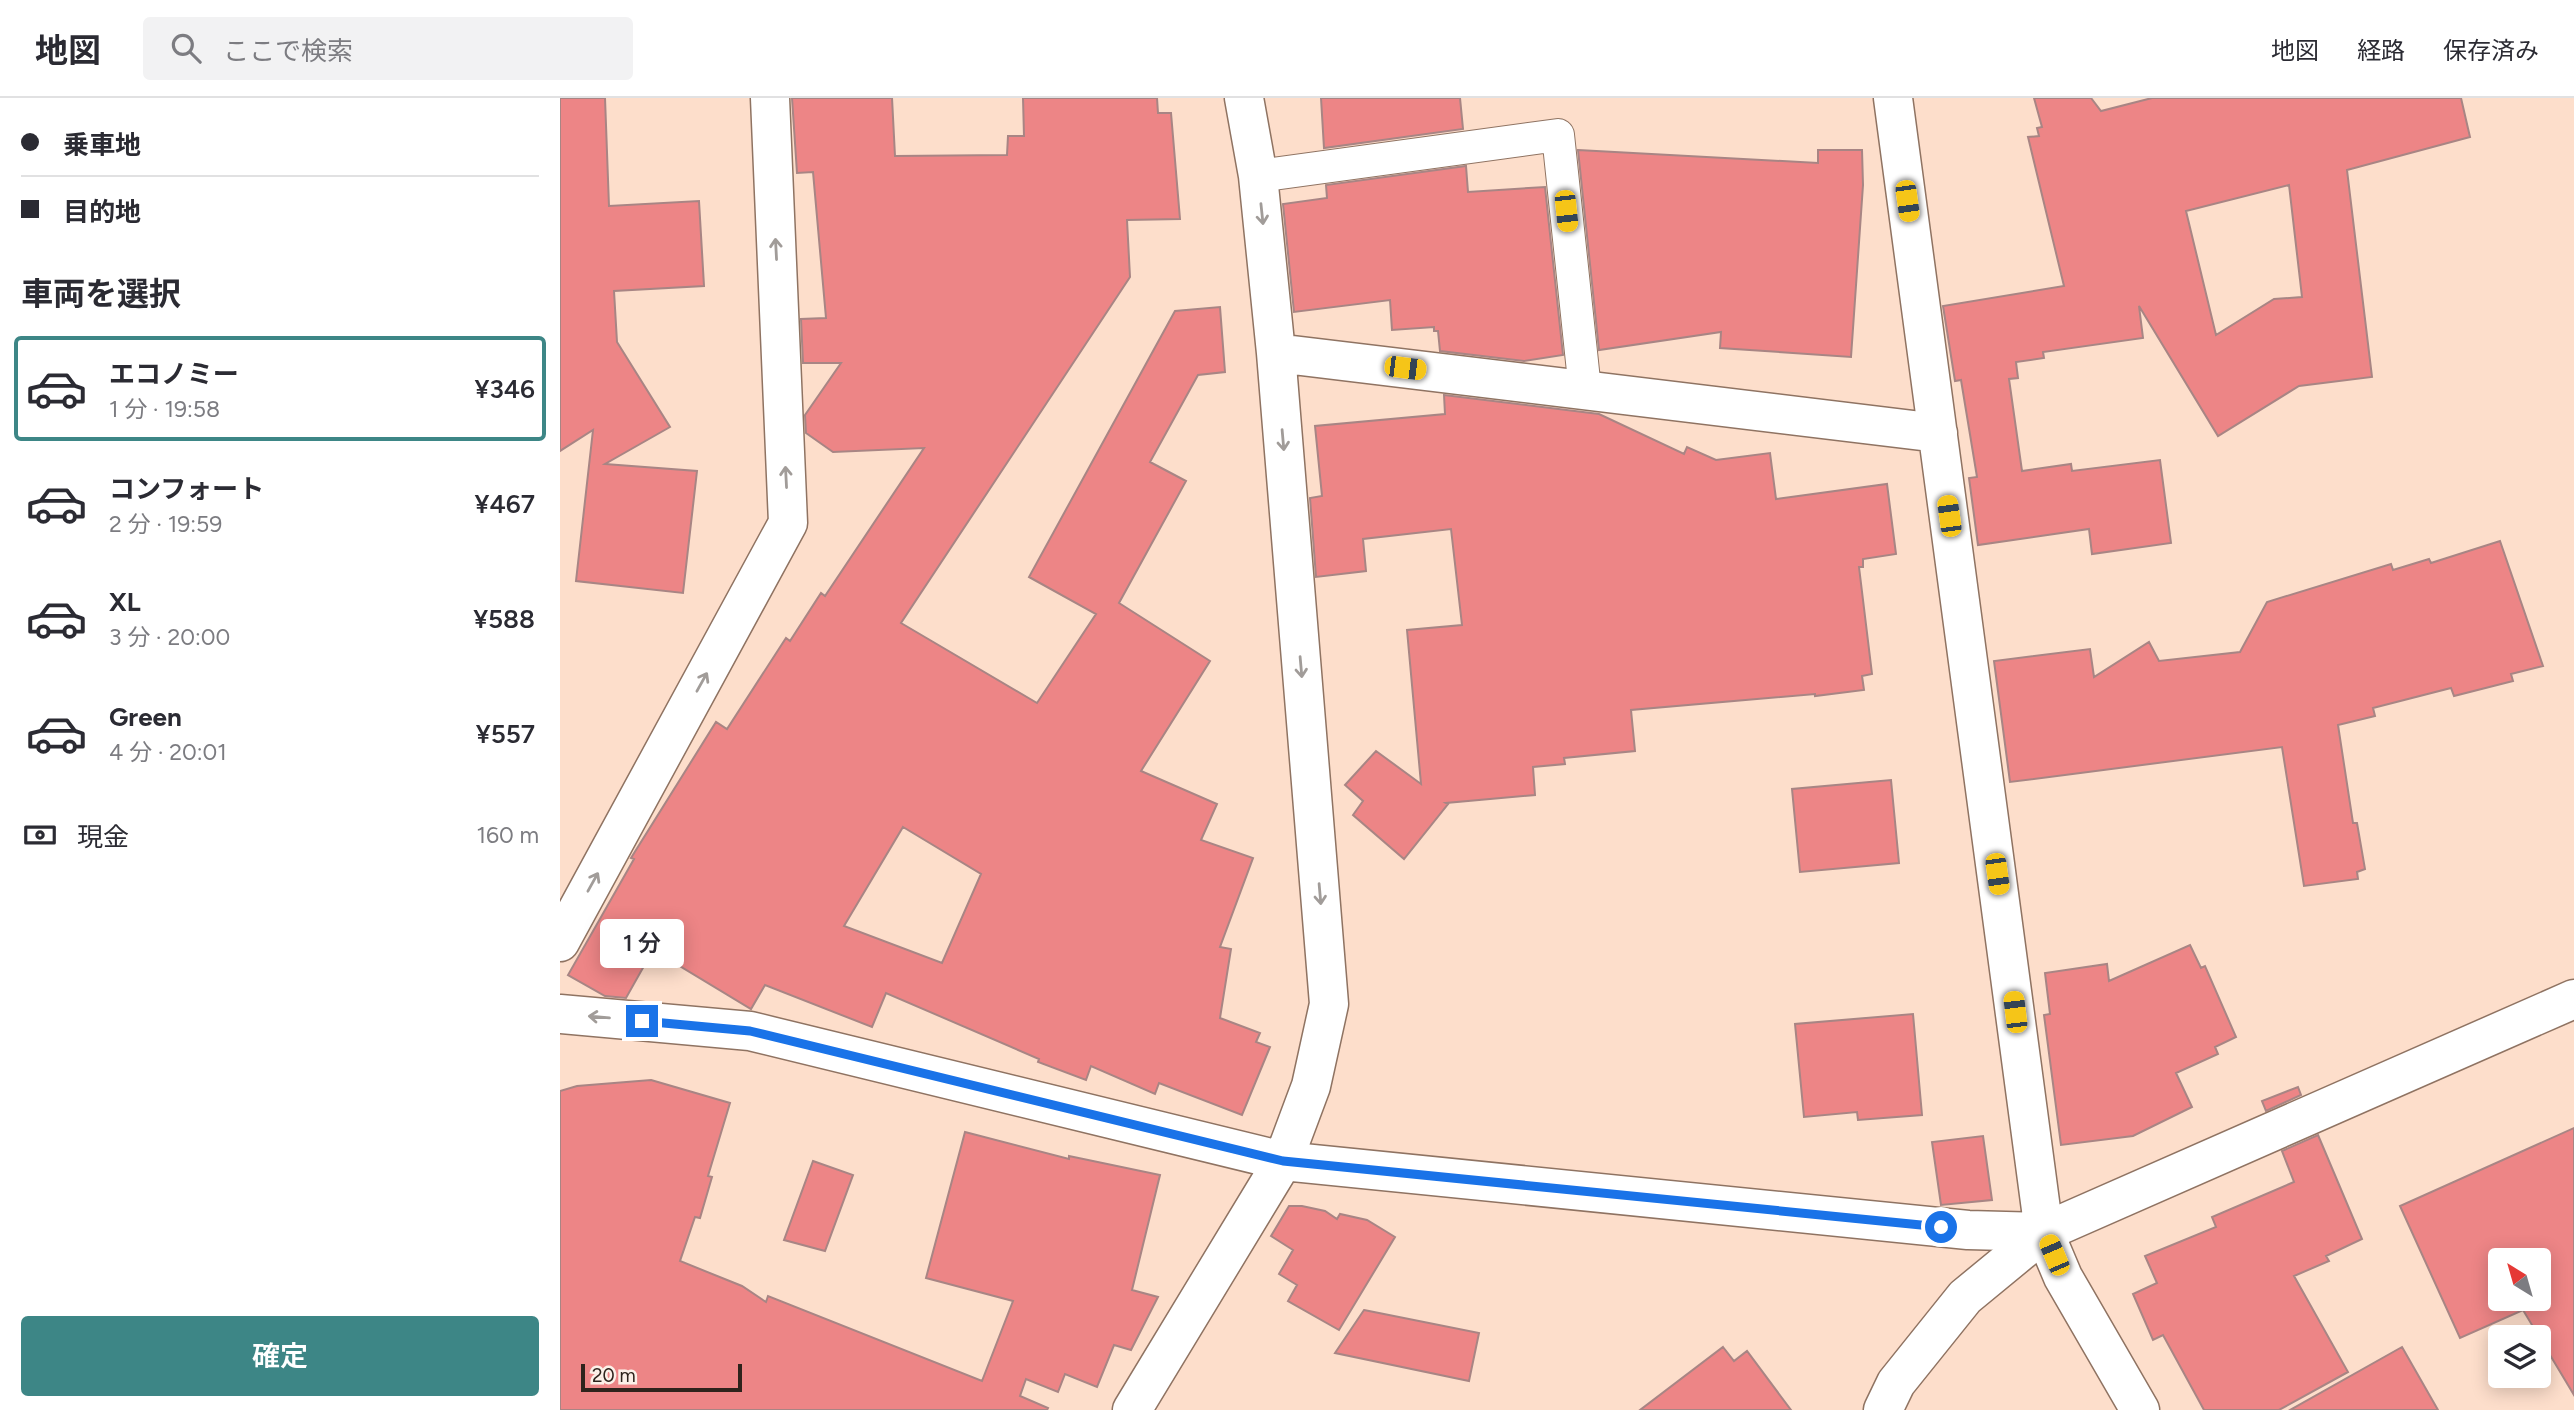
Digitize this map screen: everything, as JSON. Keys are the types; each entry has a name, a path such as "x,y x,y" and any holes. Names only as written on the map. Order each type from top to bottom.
{"street":[{"path":"560,942 788,523 769,98"},
{"path":"1132,1410 1283,1161 1311,1086 1329,1004 1276,353 1258,176 1244,98"},
{"path":"1893,98 2044,1232 2063,1277 2140,1410"},
{"path":"1276,353 1938,433"},
{"path":"1883,1410 1896,1383 1965,1297 2044,1232 2574,999"},
{"path":"560,1014 750,1031 1283,1161 1968,1230 2044,1232"}],"lane":[{"path":"1258,176 1558,135 1585,390"}],"building":[{"path":"560,98 605,98 609,206 699,201 704,286 614,291 617,342 670,427 605,464 697,471 683,593 576,581 593,430 560,451"},
{"path":"792,98 892,98 895,156 1007,155 1008,136 1024,136 1023,98 1157,98 1158,113 1171,113 1180,219 1127,220 1130,277 901,623 1037,703 1096,614 1029,577 1175,311 1220,307 1225,372 1198,375 1150,462 1186,481 1119,603 1210,661 1141,771 1217,804 1201,840 1253,858 1220,947 1231,949 1220,1018 1260,1033 1256,1042 1270,1047 1242,1115 1159,1083 1155,1094 1091,1066 1086,1080 1038,1062 1039,1059 886,993 872,1027 765,985 751,1009 653,950 626,998 605,996 568,975 634,859 631,858 716,722 727,729 786,638 790,641 821,593 825,596 924,448 833,452 806,433 805,415 841,363 803,363 801,319 826,318 813,172 797,173","holes":["903,827 981,874 942,963 844,926"]},
{"path":"1321,98 1460,98 1463,129 1324,148"},
{"path":"2034,98 2091,98 2101,111 2152,98 2461,98 2470,137 2347,170 2372,377 2299,386 2218,436 2139,306 2143,338 2043,352 2044,358 2016,362 2018,378 2009,379 2022,471 2071,464 2072,471 2160,460 2171,543 2092,554 2089,529 1978,545 1969,478 1977,477 1961,380 1955,381 1943,306 2064,286 2028,137 2039,136 2037,128 2042,127","holes":["2289,185 2302,297 2274,299 2216,335 2186,211"]},
{"path":"1578,150 1818,163 1818,150 1862,150 1863,185 1851,357 1720,348 1721,332 1599,350"},
{"path":"1466,166 1468,192 1545,187 1563,355 1524,361 1440,351 1438,331 1434,331 1434,327 1392,330 1390,300 1294,312 1283,204 1327,198 1326,185"},
{"path":"1444,395 1599,414 1684,454 1687,447 1716,460 1770,453 1776,499 1887,484 1896,554 1863,559 1863,567 1859,567 1872,674 1862,676 1864,690 1631,710 1635,751 1564,758 1565,764 1533,767 1535,795 1446,803 1448,804 1404,859 1353,815 1363,801 1345,785 1376,751 1421,784 1407,630 1462,625 1451,529 1363,539 1366,571 1316,577 1310,498 1322,496 1315,426 1445,414"},
{"path":"2500,541 2543,666 2511,674 2513,681 2454,696 2451,688 2373,708 2375,716 2338,725 2353,823 2357,823 2365,869 2357,872 2358,879 2304,886 2282,747 2010,782 1994,661 2090,649 2094,677 2149,642 2159,661 2240,652 2267,602 2391,564 2393,570 2429,559 2431,563"},
{"path":"1891,780 1899,863 1800,872 1792,789"},
{"path":"2190,945 2201,968 2205,966 2236,1037 2215,1047 2218,1054 2176,1073 2192,1107 2133,1136 2061,1145 2044,1015 2050,1014 2045,973 2107,964 2109,981"},
{"path":"1913,1014 1922,1115 1858,1120 1857,1112 1804,1117 1795,1024"},
{"path":"651,1080 730,1103 708,1176 712,1177 700,1218 695,1217 680,1261 742,1286 766,1302 768,1296 982,1381 1013,1301 926,1278 965,1132 1069,1159 1069,1156 1160,1175 1132,1290 1158,1297 1131,1350 1114,1345 1097,1387 1065,1374 1058,1392 1026,1379 1020,1396 1048,1408 1047,1410 560,1410 560,1091 577,1086"},
{"path":"2298,1087 2301,1095 2266,1111 2262,1101"},
{"path":"2574,1128 2574,1395 2551,1357 2551,1325 2532,1325 2524,1311 2552,1311 2552,1248 2488,1248 2488,1311 2521,1311 2460,1338 2400,1206"},
{"path":"2318,1135 2362,1239 2326,1256 2329,1261 2294,1276 2348,1372 2279,1410 2204,1410 2163,1335 2153,1340 2133,1294 2157,1283 2145,1256 2216,1227 2212,1217 2294,1182 2282,1151"},
{"path":"1983,1136 1992,1200 1941,1205 1932,1142"},
{"path":"813,1161 853,1175 825,1251 784,1240"},
{"path":"1289,1206 1325,1211 1337,1219 1340,1214 1367,1220 1395,1237 1339,1330 1288,1301 1297,1285 1279,1274 1293,1250 1271,1236"},
{"path":"1364,1310 1479,1333 1469,1381 1335,1353"},
{"path":"1723,1347 1734,1361 1747,1351 1791,1410 1640,1410"},
{"path":"2402,1347 2438,1410 2290,1410"}],"route":[{"path":"642,1021 750,1031 1283,1161 1941,1227"}]}
